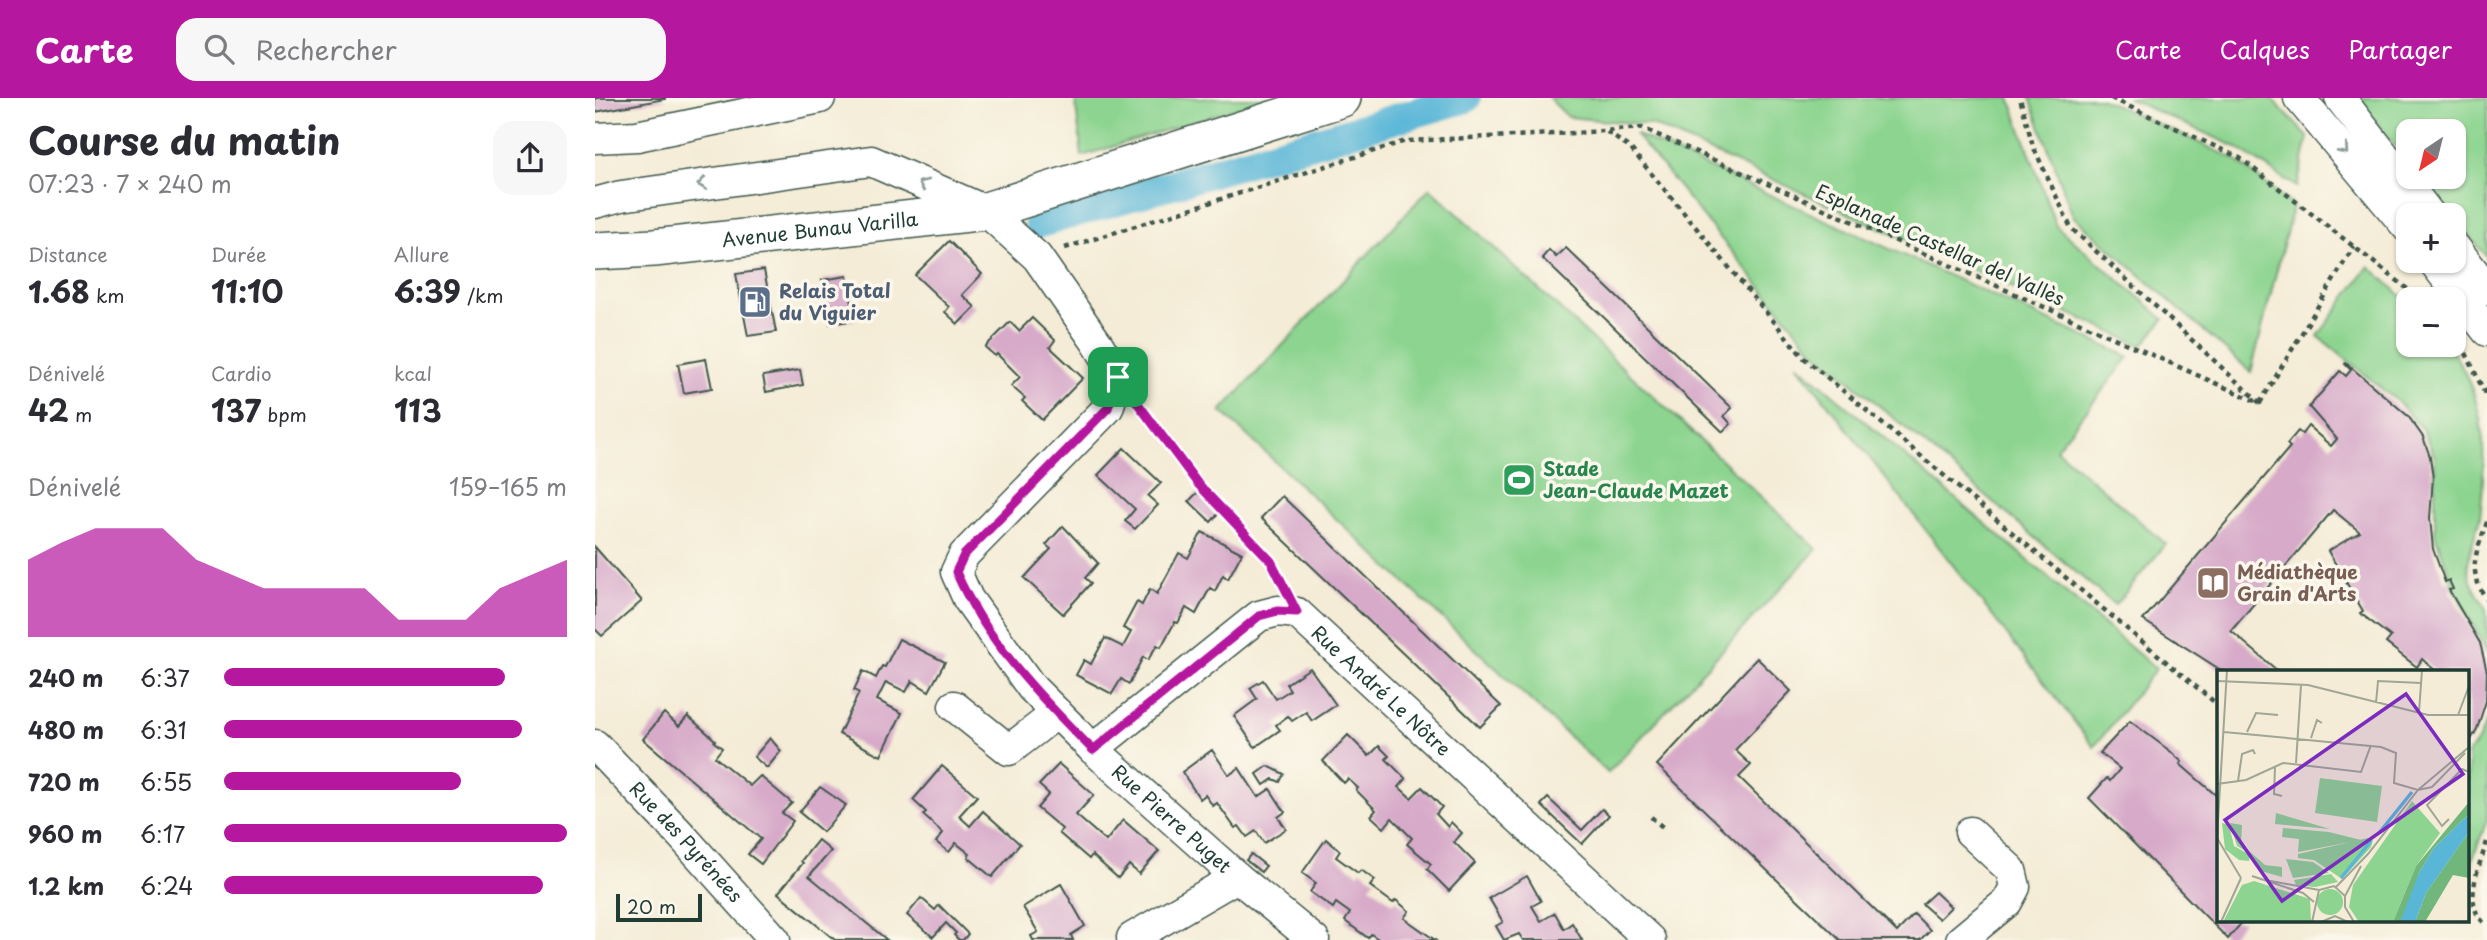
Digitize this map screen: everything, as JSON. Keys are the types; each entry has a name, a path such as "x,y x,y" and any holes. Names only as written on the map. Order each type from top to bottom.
{"main road":[{"name":"Avenue Bunau Varilla","path":"595,251 654,248 986,211 1342,98"},
{"name":"Avenue Bunau Varilla","path":"595,261 654,248"}],"street":[{"path":"595,138 636,136 820,98"},
{"path":"2299,98 2396,214"},
{"path":"2340,98 2421,203"},
{"path":"595,203 621,195 871,161 986,211 1037,257 1118,377"},
{"path":"2466,262 2487,289"},
{"path":"2442,273 2487,331"},
{"name":"Rue Pierre Puget","path":"1118,377 1108,408 964,555 956,572 968,599 1032,688 1093,750 1237,877 1314,940"},
{"name":"Rue André Le Nôtre","path":"1093,750 1259,616 1278,611 1297,612 1650,940"},
{"path":"954,706 1009,750 1057,713"},
{"name":"Rue des Pyrénées","path":"595,745 681,835 775,940"},
{"path":"1961,940 2007,902 2015,887 2011,870 1970,832"},
{"name":"Rue Pierre Puget","path":"1133,940 1132,938 1237,877"}],"path":[{"path":"2020,98 2033,146 2071,228 2260,403 2354,246"},
{"path":"2111,98 2240,158 2405,287"},
{"name":"Esplanade Castellar del Vallès","path":"1037,257 1406,141 1642,128 2260,403"},
{"path":"1605,131 1631,149 1804,358 2217,704"},
{"path":"2466,353 2487,398"},
{"path":"1118,377 1198,484 1271,561 1297,612"},
{"path":"2487,522 2474,562 2476,583 2487,600"},
{"path":"2480,542 2487,540"},
{"path":"1651,817 1665,830"},
{"path":"2475,909 2474,887 2487,842"},
{"path":"2469,905 2487,925"}],"green space":[{"path":"1075,98 1270,98 1082,156"},
{"path":"1549,98 2010,98 2056,226 2164,319 2142,346 1652,125 1568,117"},
{"path":"2030,98 2100,98 2233,158 2293,206 2251,372 2073,216"},
{"path":"2127,98 2271,98 2308,137 2297,187 2234,146"},
{"path":"2357,98 2487,98 2487,257 2466,232 2466,203 2442,203 2430,189 2466,189 2466,119 2396,119 2396,147"},
{"path":"1635,134 2129,357 2056,449 2166,544 2115,605 1812,349"},
{"name":"Stade Jean-Claude Mazet","path":"1430,188 1817,549 1608,773 1221,411"},
{"path":"2369,266 2396,291 2396,357 2456,357 2461,365 2477,406 2483,449 2480,518 2471,547 2468,571 2486,609 2487,652 2456,592 2435,534 2435,457 2423,430 2399,403 2318,336"},
{"path":"1796,363 2156,669 2094,747"},
{"path":"2487,720 2487,820 2473,858 2469,880 2469,752 2478,741"}],"building":[{"path":"595,98 665,98 665,99 595,112"},
{"path":"949,241 982,274 962,295 975,307 958,324 945,312 949,307 915,275"},
{"path":"1566,248 1732,408 1724,416 1731,424 1723,432 1542,258 1549,250 1556,257"},
{"path":"764,270 776,332 748,336 736,274"},
{"path":"847,276 855,320 830,324 822,280"},
{"path":"1032,318 1055,340 1050,347 1083,378 1042,420 1022,401 1025,398 1011,386 1020,377 997,354 995,356 985,347 1010,322 1019,331"},
{"path":"706,359 712,388 684,393 678,364"},
{"path":"2345,364 2408,416 2423,437 2430,457 2433,478 2430,518 2433,549 2445,582 2449,580 2453,589 2449,590 2480,643 2487,672 2486,701 2477,729 2469,743 2469,670 2435,670 2422,659 2417,667 2386,643 2391,637 2360,613 2363,611 2328,551 2360,532 2333,510 2231,631 2277,670 2221,670 2143,620 2290,447 2287,444 2298,431 2302,434 2308,426 2331,446 2337,439 2309,407 2340,371 2346,376 2351,370"},
{"path":"800,370 803,385 766,392 763,376"},
{"path":"1124,448 1161,483 1148,496 1158,505 1135,529 1125,521 1135,509 1098,475"},
{"path":"1198,492 1219,513 1211,522 1189,501"},
{"path":"1282,496 1501,706 1480,727 1261,518"},
{"path":"1063,526 1098,563 1085,578 1091,583 1063,614 1024,578 1051,549 1046,545"},
{"path":"1202,532 1242,553 1228,579 1223,575 1215,591 1210,588 1196,614 1186,608 1161,647 1157,645 1148,660 1143,657 1129,684 1121,679 1112,694 1076,675 1084,660 1091,664 1105,638 1123,647 1131,632 1123,628 1137,602 1142,605 1150,589 1157,594 1179,553 1188,558"},
{"path":"595,547 642,601 602,636 595,629"},
{"path":"899,639 945,662 929,691 912,681 906,692 886,682 877,700 902,713 881,756 839,734 859,693 854,690 863,671 876,678 882,666 885,667"},
{"path":"1757,658 1791,691 1735,750 1751,765 1739,777 1897,932 1914,914 1930,930 1920,940 1840,940 1657,765"},
{"path":"1310,668 1336,705 1312,721 1306,712 1292,721 1288,716 1276,725 1280,730 1255,747 1234,716 1257,699 1250,688 1263,680 1276,699 1290,690 1286,684"},
{"path":"664,713 679,726 688,716 722,748 715,757 750,786 760,776 792,803 782,813 793,821 761,864 748,854 761,839 643,739"},
{"path":"2130,721 2170,751 2182,762 2180,764 2217,796 2217,922 2242,922 2228,939 2089,798 2107,778 2110,781 2120,769 2100,753"},
{"path":"1348,735 1369,756 1379,746 1389,756 1386,759 1406,779 1399,787 1411,798 1422,787 1442,807 1436,814 1448,827 1451,822 1462,833 1454,842 1475,863 1449,891 1427,869 1431,864 1407,844 1412,838 1392,818 1384,828 1371,816 1376,810 1356,790 1358,788 1348,779 1344,783 1323,761"},
{"path":"770,738 781,751 767,768 754,757"},
{"path":"1212,750 1229,775 1239,768 1258,797 1270,789 1285,812 1278,817 1286,829 1264,843 1256,831 1247,837 1239,826 1235,828 1217,803 1213,806 1205,795 1200,799 1182,772"},
{"path":"1059,764 1094,795 1076,815 1106,841 1123,820 1159,851 1139,874 1129,865 1118,878 1092,855 1089,859 1059,833 1062,829 1037,808 1049,794 1039,785"},
{"path":"942,766 977,796 959,816 970,826 983,811 1020,844 992,877 956,843 949,852 936,842 943,833 923,815 926,812 913,800"},
{"path":"1268,766 1284,774 1280,782 1273,779 1264,785 1257,774"},
{"path":"820,787 846,805 823,832 799,812"},
{"path":"1548,798 1582,830 1602,809 1609,815 1582,844 1541,805"},
{"path":"1326,839 1340,851 1336,857 1358,873 1361,870 1375,880 1370,886 1393,903 1396,900 1409,911 1404,918 1435,940 1380,940 1371,934 1368,938 1345,921 1350,913 1336,903 1333,908 1310,892 1316,883 1302,873"},
{"path":"818,840 831,851 809,876 887,940 835,940 778,893"},
{"path":"1251,854 1266,866 1261,872 1246,860"},
{"path":"1527,876 1541,901 1532,906 1541,921 1555,913 1564,929 1572,923 1582,940 1523,940 1519,934 1504,940 1496,926 1503,922 1489,898"},
{"path":"1061,884 1085,926 1071,935 1073,940 1033,940 1031,936 1038,932 1023,907"},
{"path":"1935,892 1951,907 1939,919 1922,904"},
{"path":"921,898 935,910 939,905 968,934 963,940 954,935 956,933 946,923 933,937 907,915"}],"waterway":[{"path":"1039,223 1466,98"}],"place":[{"name":"Relais Total du Viguier","path":"755,302"},
{"name":"Stade Jean-Claude Mazet","path":"1519,480"},
{"name":"Médiathèque Grain d'Arts","path":"2213,583"}],"route":[{"path":"1118,377 1198,484 1271,561 1297,612 1278,611 1259,616 1093,750 1032,688 968,599 956,572 964,555 1108,408 1118,377"}]}
